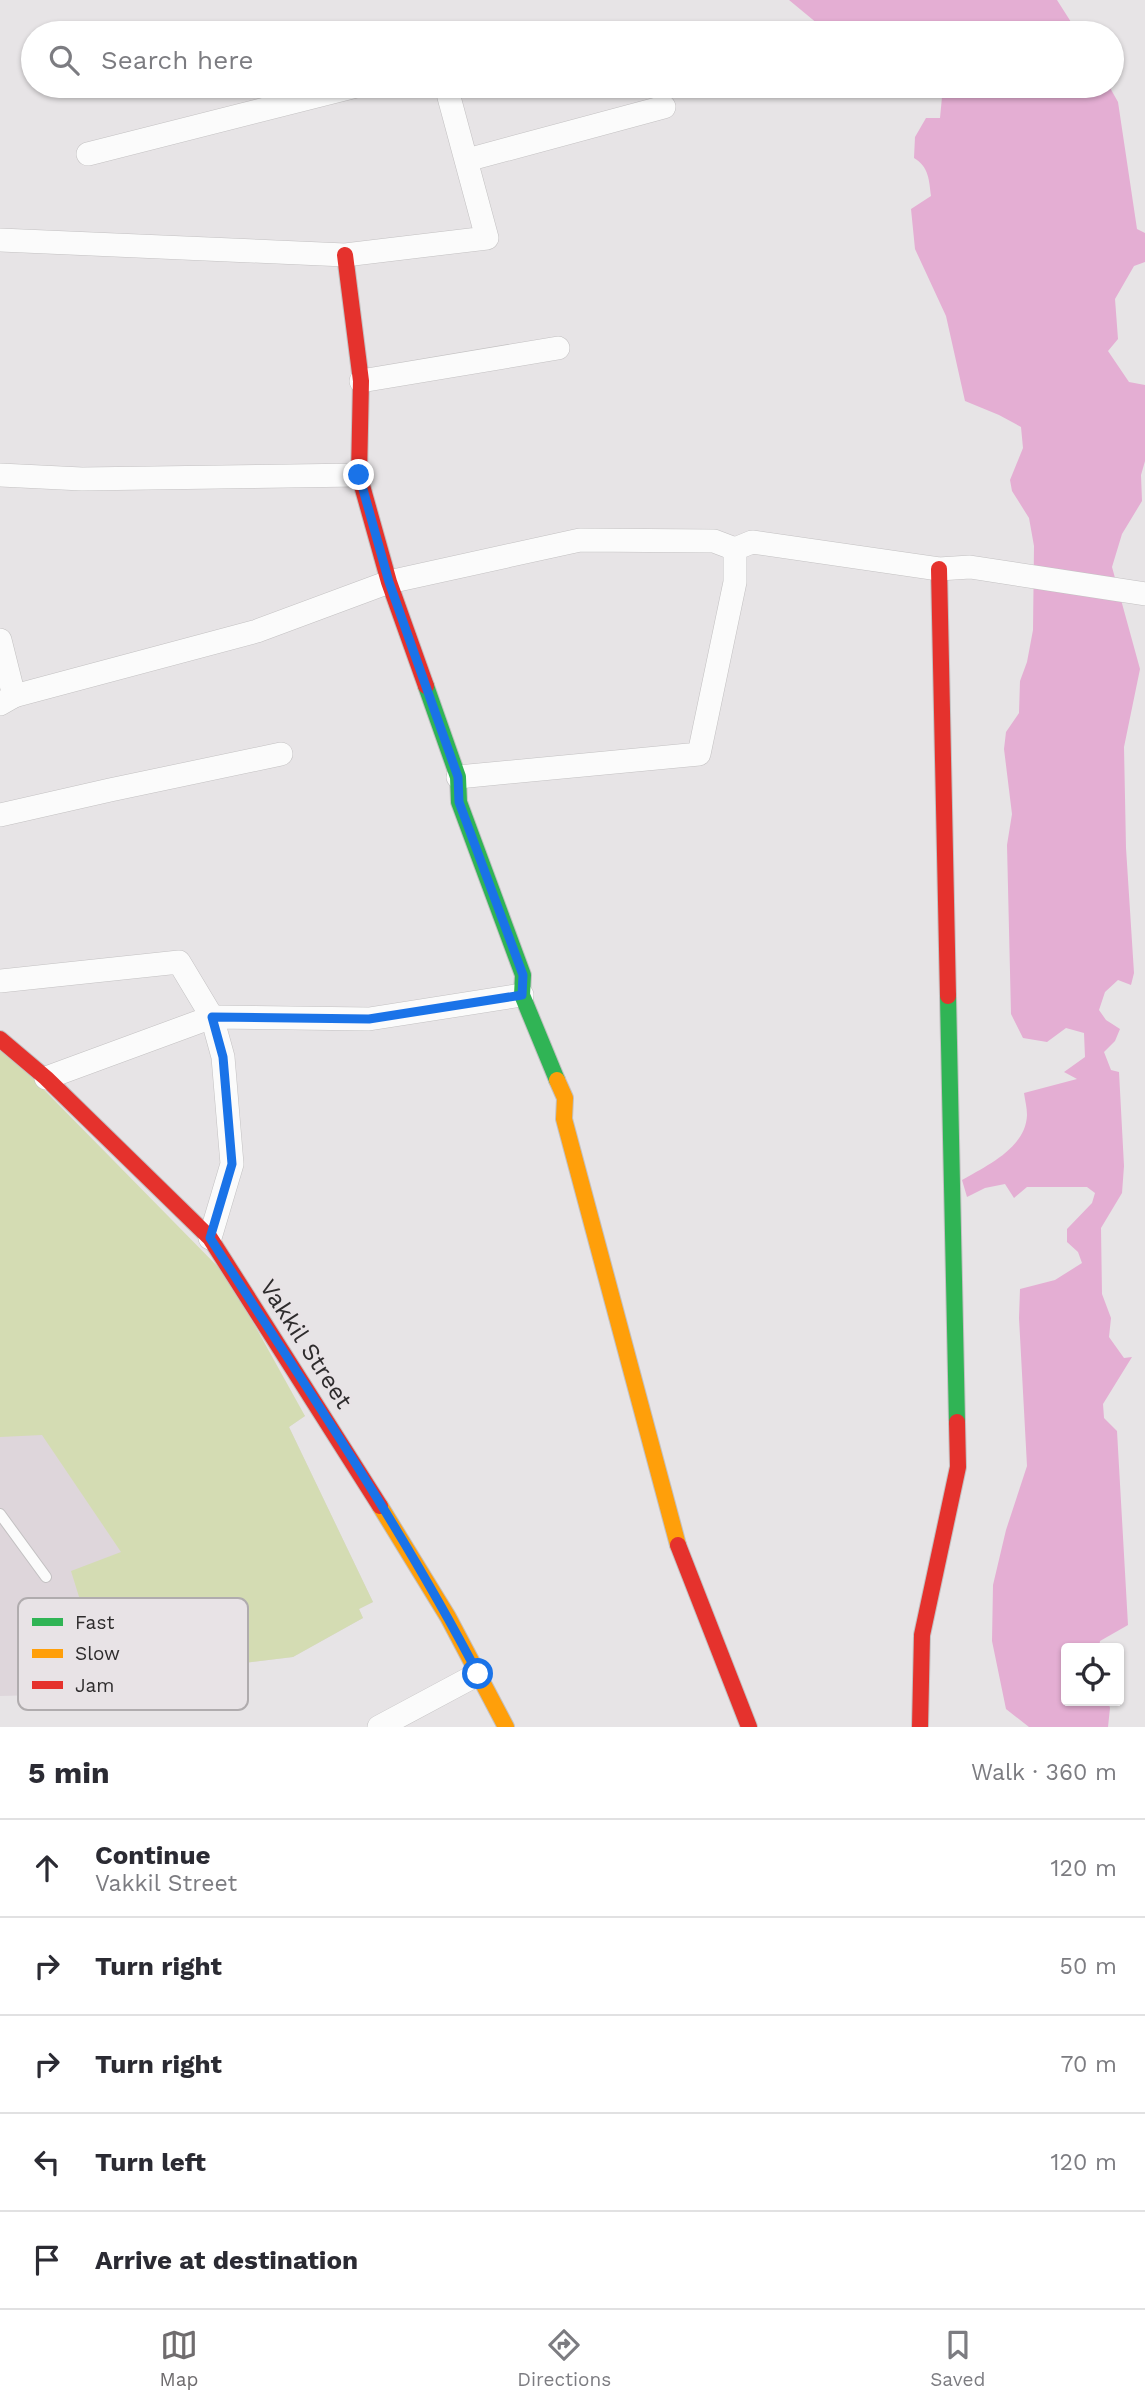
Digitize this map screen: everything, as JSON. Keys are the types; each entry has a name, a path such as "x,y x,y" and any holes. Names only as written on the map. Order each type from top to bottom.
{"street":[{"path":"88,154 309,98"},
{"path":"0,240 345,255 486,238 449,98"},
{"path":"467,160 664,107"},
{"path":"345,255 361,381 359,475 389,582 458,777 459,802 523,975 522,995 565,1098 564,1119 678,1547 749,1727"},
{"path":"361,381 558,348"},
{"path":"0,475 82,479 359,475"},
{"path":"0,640 7,700 257,632 389,582 580,540 714,541 735,549 752,542 939,569 970,567 1145,594"},
{"path":"458,777 699,754 735,582 735,549"},
{"path":"920,1727 922,1635 958,1467 939,569"},
{"path":"0,815 281,754"},
{"path":"0,981 179,962 212,1017 223,1057 232,1164 210,1238"},
{"path":"46,1078 212,1017 369,1019 522,995"},
{"name":"Vakkil Street","path":"0,1039 46,1078 210,1238 340,1440 448,1617 506,1727"},
{"path":"379,1727 478,1674"}],"lane":[{"path":"0,1514 46,1577"}],"shaded area":[{"path":"789,0 1057,0 1070,21 814,21"},
{"path":"942,98 1116,98 1137,229 1145,233 1145,262 1134,266 1115,299 1118,339 1108,351 1129,382 1145,385 1142,501 1122,534 1112,567 1140,669 1124,747 1126,848 1134,973 1131,985 1118,980 1105,992 1099,1010 1106,1020 1120,1029 1115,1041 1104,1052 1111,1070 1119,1072 1124,1166 1122,1193 1101,1228 1102,1294 1111,1318 1109,1337 1124,1358 1132,1357 1103,1404 1104,1418 1117,1431 1128,1625 1100,1643 1061,1643 1061,1706 1109,1706 1108,1727 1029,1727 1006,1709 992,1641 993,1585 1006,1530 1027,1466 1019,1318 1020,1289 1055,1280 1082,1263 1078,1252 1067,1242 1067,1229 1092,1203 1095,1193 1087,1187 1027,1187 1014,1198 1005,1184 985,1188 967,1197 962,1180 1003,1155 1020,1137 1027,1115 1024,1093 1077,1079 1064,1072 1085,1057 1084,1033 1066,1028 1047,1042 1023,1038 1011,1014 1007,845 1012,814 1004,749 1006,732 1019,713 1020,681 1033,630 1034,546 1029,518 1012,491 1010,480 1023,448 1021,427 965,401 946,316 915,249 911,209 931,196 925,170 914,158 915,137 926,118 940,118"},
{"path":"0,1045 305,1416 289,1427 373,1602 359,1609 363,1618 293,1657 248,1663 248,1598 18,1598 18,1696 0,1696"}],"green space":[{"path":"0,1045 228,1277 305,1416 289,1427 373,1602 359,1609 363,1618 293,1657 248,1662 248,1598 79,1598 71,1571 121,1552 42,1435 0,1437"}],"traffic: fast":[{"path":"426,686 458,777 459,802 523,975 522,995 557,1080"},
{"path":"948,996 957,1422"}],"traffic: slow":[{"path":"557,1080 565,1098 564,1119 678,1545"},
{"path":"380,1506 448,1617 506,1727"}],"traffic: jam":[{"path":"345,255 361,381 359,475 389,582 426,686"},
{"path":"939,569 948,996"},
{"path":"0,1039 46,1078 210,1238 380,1506"},
{"path":"920,1727 922,1635 958,1467 957,1422"},
{"path":"678,1545 749,1727"}],"route":[{"path":"359,475 389,582 458,777 459,802 523,975 522,995 369,1019 212,1017 223,1057 232,1164 210,1238 340,1440 448,1617 478,1674"}]}
